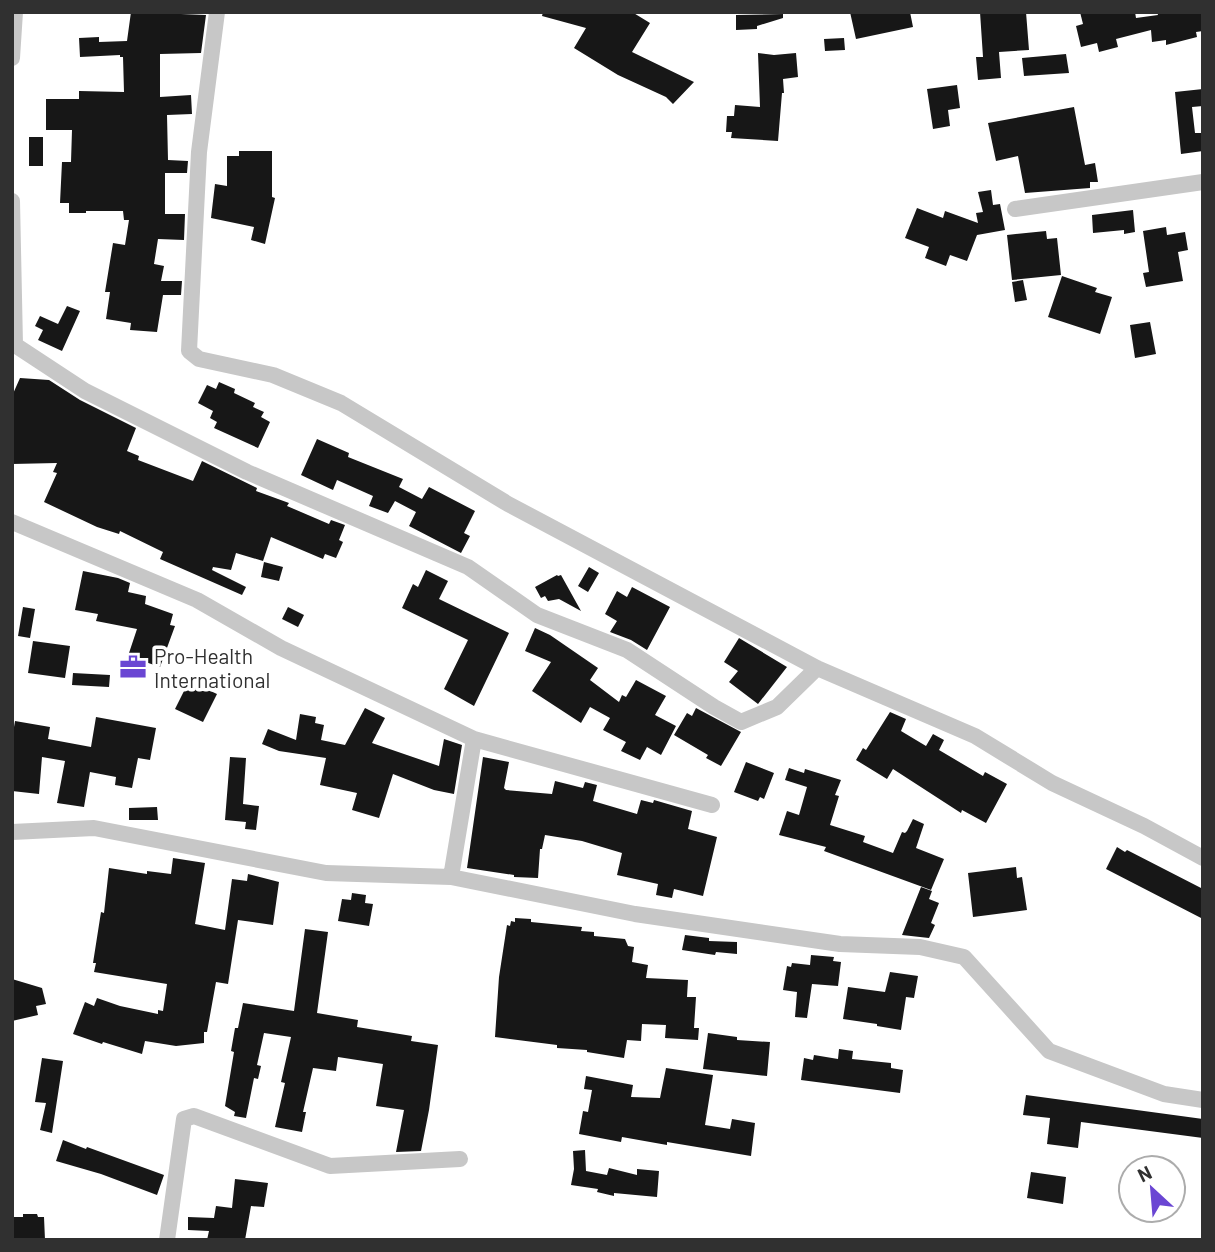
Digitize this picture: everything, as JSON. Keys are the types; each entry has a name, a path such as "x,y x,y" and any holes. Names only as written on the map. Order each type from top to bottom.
{"street":[{"path":"12,58 15,12"},
{"path":"217,12 199,152 189,351 199,359 273,375 341,403 508,504 817,668 975,736 1052,783 1144,826 1203,858"},
{"path":"1015,209 1203,182"},
{"path":"12,201 15,345 85,391 247,472 468,567 537,615 627,650 741,722 778,707 817,668"},
{"path":"12,522 197,600 281,648 474,739 712,805"},
{"path":"451,877 474,739"},
{"path":"12,832 94,828 326,873 451,877 635,915 840,944 920,947 964,957 1049,1051 1164,1094 1203,1100"},
{"path":"167,1240 184,1119 194,1116 330,1166 460,1159"}],"building":[{"path":"131,12 206,15 201,53 160,54 160,97 191,95 192,114 167,115 168,160 188,161 187,173 165,173 165,214 185,214 184,240 158,239 154,264 164,266 161,281 182,281 181,295 163,295 157,332 130,330 131,323 106,319 110,292 105,292 113,243 125,245 129,220 124,220 123,211 69,213 69,203 60,203 62,162 71,162 72,130 46,130 46,99 79,99 79,91 124,92 123,57 80,57 79,38 99,37 99,42 127,41"},
{"path":"543,12 632,12 650,23 632,52 694,82 673,104 666,97 618,75 574,48 586,28 542,16"},
{"path":"850,12 910,12 913,27 856,39"},
{"path":"980,12 1026,12 1029,50 999,52 1001,78 978,80 976,57 983,57"},
{"path":"1080,12 1135,12 1136,18 1158,15 1157,12 1202,12 1203,31 1196,32 1197,37 1166,45 1166,40 1152,42 1151,30 1116,39 1118,47 1099,52 1097,43 1081,47 1076,26 1083,24"},
{"path":"783,14 783,18 757,26 757,29 736,30 736,15"},
{"path":"844,38 845,50 825,51 824,39"},
{"path":"758,53 796,53 798,77 783,79 784,93 778,141 731,138 732,132 726,132 727,116 734,116 735,105 760,107"},
{"path":"1066,54 1069,73 1024,76 1022,58"},
{"path":"957,85 960,108 948,110 950,126 933,129 927,89"},
{"path":"1203,89 1203,106 1192,107 1195,133 1203,133 1203,151 1181,154 1175,92"},
{"path":"1074,107 1085,165 1095,163 1098,182 1090,182 1090,188 1025,193 1018,156 996,161 988,123"},
{"path":"29,137 43,137 43,166 29,166"},
{"path":"239,151 272,151 272,197 275,198 265,244 251,240 254,227 211,218 215,184 227,186 227,156 239,156"},
{"path":"991,190 993,205 1000,204 1005,230 977,235 967,261 950,255 946,266 925,258 929,247 905,238 917,208 943,218 945,211 978,223 976,213 983,212 978,192"},
{"path":"1133,210 1135,232 1124,234 1124,230 1093,233 1092,215"},
{"path":"1166,227 1167,235 1185,232 1188,250 1178,252 1183,281 1146,287 1143,273 1149,272 1143,231"},
{"path":"1046,231 1047,239 1057,238 1061,275 1012,280 1007,235"},
{"path":"1062,276 1097,288 1095,292 1112,297 1100,334 1048,317"},
{"path":"1023,280 1027,300 1015,302 1012,282"},
{"path":"67,306 80,311 62,351 38,340 43,330 35,326 40,316 58,324"},
{"path":"1150,322 1156,354 1135,358 1130,325"},
{"path":"20,378 49,380 80,400 136,428 127,451 139,456 138,460 193,481 202,461 257,488 256,491 289,503 287,506 329,524 331,520 345,525 339,540 343,542 336,558 325,554 323,559 271,537 263,561 236,553 231,570 213,567 212,570 246,587 242,595 160,559 163,552 120,531 119,534 97,527 44,502 57,473 53,472 57,463 12,464 12,396"},
{"path":"219,382 255,403 253,407 264,412 261,417 270,422 258,448 214,428 217,422 210,418 213,411 198,403 207,385 216,389"},
{"path":"317,439 349,453 348,457 403,479 399,487 422,499 429,487 475,511 464,533 470,536 461,553 409,526 416,512 395,501 388,513 369,506 373,496 337,480 333,490 301,475"},
{"path":"264,562 283,567 279,581 261,577"},
{"path":"589,567 599,573 588,592 578,586"},
{"path":"426,570 448,581 439,599 509,633 474,706 444,689 468,640 402,608 413,584 418,587"},
{"path":"83,571 130,583 128,592 146,596 145,604 173,614 170,625 175,626 160,667 128,656 137,629 96,621 98,614 75,610"},
{"path":"561,575 581,611 559,599 548,601 545,596 541,598 535,587"},
{"path":"632,587 670,607 647,650 610,632 617,621 605,614 617,591 627,597"},
{"path":"23,607 35,609 30,638 18,636"},
{"path":"288,607 304,615 298,627 282,619"},
{"path":"535,628 550,635 598,668 590,680 619,702 622,695 626,697 636,680 666,696 655,715 676,726 661,755 647,747 640,760 621,751 626,742 603,730 610,718 590,707 581,723 532,691 551,662 525,651"},
{"path":"739,638 787,667 758,704 729,682 738,671 724,662"},
{"path":"33,641 70,646 65,678 28,673"},
{"path":"73,673 110,675 109,687 72,685"},
{"path":"189,681 217,694 203,722 175,709"},
{"path":"365,708 385,718 372,743 439,766 444,739 462,745 454,794 434,790 393,774 379,818 352,810 357,793 320,785 326,758 279,751 262,744 268,729 296,740 300,714 316,717 315,723 324,725 321,740 345,745"},
{"path":"696,708 741,732 721,766 674,735 687,713 692,716"},
{"path":"890,712 906,719 901,731 926,746 933,734 944,740 939,750 983,776 985,772 1007,784 986,823 962,810 961,813 893,769 887,779 856,760 863,748 866,750"},
{"path":"96,717 156,728 150,760 138,758 132,788 115,785 116,777 90,772 84,807 57,803 65,761 42,757 39,794 12,791 12,739 15,721 50,727 48,739 91,747"},
{"path":"230,757 246,758 243,804 259,806 256,830 245,829 246,822 225,820"},
{"path":"483,757 509,762 504,788 506,790 552,794 555,781 583,788 585,782 597,785 593,801 637,814 641,800 653,803 654,800 692,811 688,829 717,837 703,896 674,889 672,898 656,895 658,884 617,875 622,853 582,841 545,835 540,849 538,878 514,877 467,868"},
{"path":"746,762 774,773 764,799 760,797 758,801 734,792"},
{"path":"789,768 804,773 805,769 841,780 835,795 839,796 830,825 865,836 863,842 893,853 902,832 907,831 913,819 924,824 916,848 944,859 931,890 824,851 826,847 779,835 787,811 799,815 807,787 785,780"},
{"path":"157,807 158,820 129,820 129,808"},
{"path":"1117,847 1203,889 1203,919 1106,869"},
{"path":"173,858 205,863 195,924 225,930 232,879 247,881 248,874 279,882 273,925 238,920 228,984 216,982 207,1032 204,1032 204,1043 176,1046 145,1041 142,1054 73,1034 85,1002 94,1006 97,998 158,1014 158,1010 163,1011 167,984 94,972 96,963 93,963 101,912 104,913 109,868 147,874 147,871 171,874"},
{"path":"1016,867 1017,878 1022,877 1027,910 973,917 968,873"},
{"path":"921,887 932,891 929,899 939,903 931,923 935,925 929,938 902,935"},
{"path":"352,893 366,895 365,903 373,904 369,926 338,921 342,899 351,900"},
{"path":"515,918 582,927 581,931 594,932 594,936 625,939 628,946 634,947 632,962 648,965 646,978 688,980 687,997 696,997 694,1028 699,1028 698,1040 665,1038 666,1025 642,1024 641,1041 627,1040 624,1058 495,1037 499,977 507,925 510,926 511,921 515,922"},
{"path":"305,929 328,932 317,1013 358,1020 357,1027 412,1036 411,1041 438,1045 421,1151 396,1152 404,1110 376,1106 383,1064 338,1057 336,1071 313,1068 303,1112 306,1112 302,1132 275,1127 285,1083 281,1082 291,1037 264,1033 257,1065 261,1066 258,1079 254,1078 246,1118 234,1116 235,1112 225,1106 235,1028 238,1028 243,1003 294,1011"},
{"path":"685,935 709,938 709,941 737,942 737,954 716,952 715,955 682,950"},
{"path":"811,955 834,957 833,961 841,962 838,986 812,984 807,1018 795,1017 797,992 783,990 787,966 791,967 792,963 810,965"},
{"path":"890,972 918,976 914,998 906,997 901,1030 843,1019 848,987 885,992"},
{"path":"12,979 42,988 46,1004 36,1006 38,1015 12,1021"},
{"path":"708,1033 737,1037 737,1040 770,1042 767,1076 703,1069"},
{"path":"839,1049 853,1051 852,1059 891,1063 891,1068 903,1070 900,1093 801,1080 804,1058 813,1060 814,1055 838,1059"},
{"path":"42,1058 63,1061 52,1133 40,1130 46,1103 35,1102"},
{"path":"666,1068 713,1075 705,1125 730,1129 732,1119 755,1123 751,1156 667,1142 667,1145 622,1137 621,1142 579,1134 583,1111 588,1112 592,1090 584,1089 586,1076 633,1085 631,1097 660,1098"},
{"path":"1026,1095 1203,1119 1203,1138 1081,1122 1078,1148 1047,1144 1050,1118 1023,1115"},
{"path":"63,1140 164,1175 157,1195 56,1161"},
{"path":"585,1150 586,1171 607,1175 609,1168 637,1175 637,1169 659,1171 657,1197 614,1193 614,1196 597,1192 598,1189 571,1185 573,1151"},
{"path":"1031,1172 1066,1177 1063,1204 1027,1198"},
{"path":"235,1179 268,1183 264,1207 251,1206 245,1240 207,1240 209,1231 188,1230 188,1217 214,1218 216,1206 232,1208"},
{"path":"23,1214 44,1217 45,1240 13,1240 13,1217 23,1217"}],"place":[{"name":"Pro-Health International","path":"133,667"}]}
